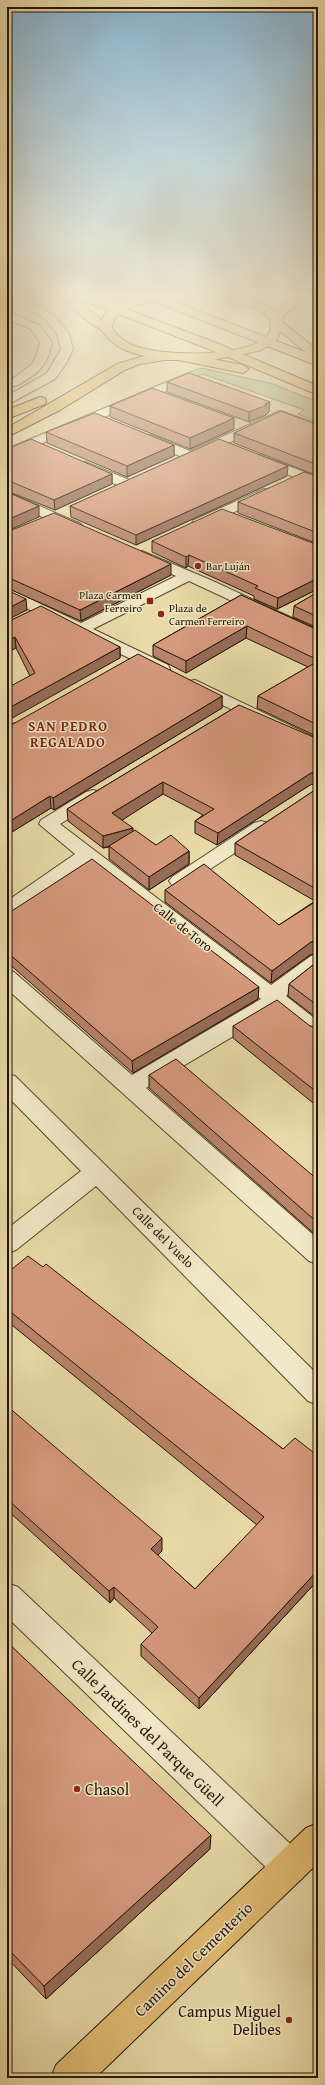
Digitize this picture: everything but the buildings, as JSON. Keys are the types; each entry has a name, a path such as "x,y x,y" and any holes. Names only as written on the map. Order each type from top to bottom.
{"main road":[{"path":"7,415 60,393"},
{"path":"7,433 78,393"},
{"name":"Camino del Cementerio","path":"69,2078 318,1840"}],"street":[{"path":"7,401 20,393"},
{"path":"7,454 150,393"},
{"path":"156,393 168,398"},
{"path":"176,462 280,415 318,430"},
{"path":"95,417 110,423"},
{"path":"235,423 249,429"},
{"path":"131,432 190,456"},
{"path":"219,443 233,448"},
{"path":"33,444 47,450"},
{"path":"247,454 318,482"},
{"path":"69,459 127,484"},
{"path":"185,529 302,476"},
{"path":"113,491 141,478"},
{"path":"7,496 91,534"},
{"path":"41,524 70,511"},
{"path":"222,513 236,518"},
{"path":"149,546 131,552 188,576 285,613 318,636"},
{"path":"81,629 188,576"},
{"path":"7,593 35,614 81,629 318,746"},
{"path":"118,669 138,657"},
{"path":"219,719 239,707"},
{"name":"Calle de Toro","path":"107,787 48,824 89,854 318,1032"},
{"path":"150,901 274,819"},
{"path":"7,910 89,854"},
{"path":"130,1087 268,1006 279,990 318,961"},
{"path":"7,977 318,1254"},
{"name":"Calle del Vuelo","path":"7,1082 318,1393"},
{"path":"7,1243 97,1172"},
{"name":"Calle Jardines del Parque Güell","path":"7,1597 290,1867"}],"green space":[{"path":"257,393 296,393 318,402 318,422 298,414 304,410"}],"place":[{"name":"Bar Luján","path":"198,566"},
{"name":"Plaza Carmen Ferreiro","path":"150,601"},
{"name":"Plaza de Carmen Ferreiro","path":"161,614"},
{"name":"Chasol","path":"77,1789"},
{"name":"Campus Miguel Delibes","path":"289,2020"}],"district":[{"name":"SAN PEDRO REGALADO","path":"68,734"}]}
